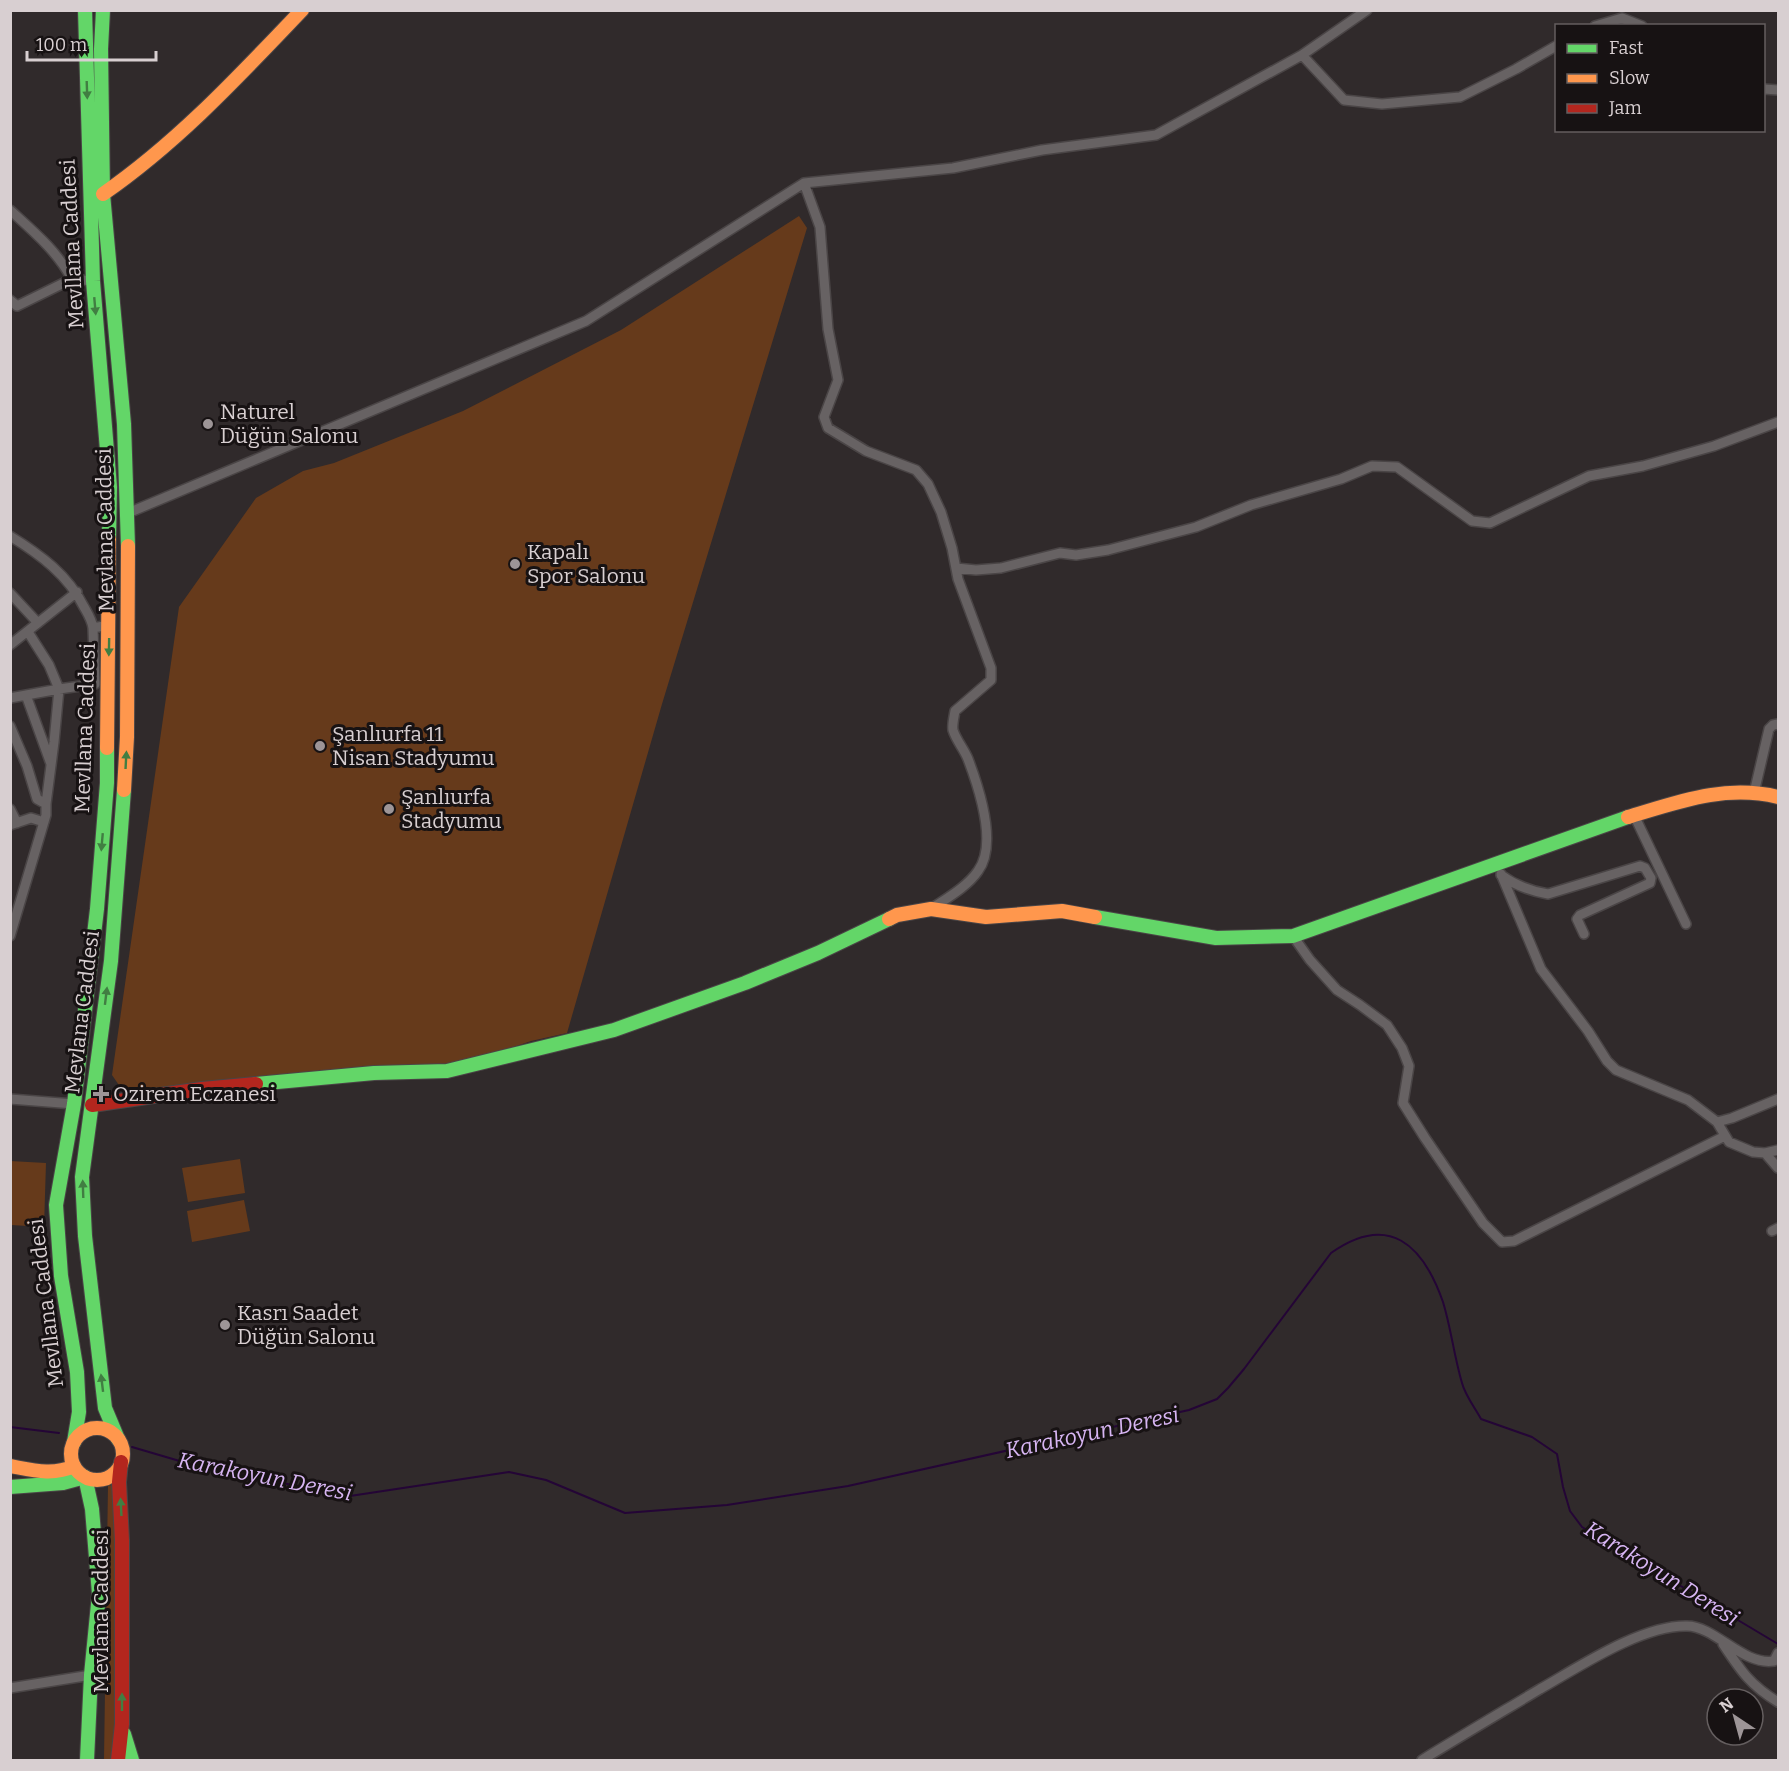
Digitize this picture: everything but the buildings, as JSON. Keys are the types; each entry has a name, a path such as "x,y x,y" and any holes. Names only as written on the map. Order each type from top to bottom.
{"main road":[{"name":"Mevllana Caddesi","path":"74,1442 79,1412 77,1372 61,1276 56,1205 74,1104 96,909 106,783 109,625 110,487 93,281 85,10"},
{"name":"Mevlana Caddesi","path":"103,10 101,57 103,194 124,424 128,513 127,736 123,819 111,961 82,1177 85,1236 105,1408 118,1439"},
{"path":"103,194 134,174 213,102 302,10"},
{"path":"92,1105 202,1089 374,1073 447,1071 614,1030 766,975 897,915 931,909 986,917 1062,911 1216,938 1293,936 1497,869 1634,815 1702,795 1754,792 1779,797"},
{"path":"104,1430 118,1439 121,1446 121,1462 111,1476 94,1480 85,1477 74,1466 71,1450 74,1442 87,1431 104,1430"},
{"name":"Mevlana Caddesi","path":"118,1761 122,1724 122,1540 119,1482 121,1462"},
{"path":"10,1466 53,1473 64,1472 74,1466"},
{"name":"Mevlana Caddesi","path":"85,1477 92,1509 99,1593 91,1675 87,1761"},
{"path":"10,1486 63,1483 85,1477"},
{"path":"122,1724 132,1761"}],"street":[{"path":"128,513 586,321 804,183 953,168 1042,150 1156,135 1302,56 1367,10"},
{"path":"1602,24 1622,18 1637,24"},
{"path":"1302,56 1344,100 1382,104 1460,97 1555,47"},
{"path":"804,183 820,227 828,329 838,380 824,417 828,428 866,451 916,470 928,484 941,512 958,579 991,668 991,680 955,711 953,729 975,777 988,845 979,871 960,889 931,909"},
{"path":"10,210 64,263 72,279"},
{"path":"13,306 72,279 93,281"},
{"path":"956,568 976,570 1001,568 1060,553 1076,555 1108,550 1196,527 1251,505 1341,479 1372,466 1397,467 1472,521 1490,523 1589,476 1643,466 1714,446 1779,422"},
{"path":"10,536 53,566 77,592 92,622 95,684 10,698"},
{"path":"11,644 77,592"},
{"path":"10,593 38,623"},
{"path":"93,628 109,625"},
{"path":"10,936 46,815 45,804 59,689 49,665 28,632"},
{"path":"26,695 51,765"},
{"path":"1754,792 1769,729 1779,724"},
{"path":"10,726 37,799 45,804"},
{"path":"10,809 14,824 30,818 44,822"},
{"path":"1634,815 1686,924"},
{"path":"1497,869 1514,884 1548,894 1640,866 1646,868 1651,878 1650,883 1580,915 1577,919 1584,934"},
{"path":"1497,869 1535,958 1607,1061 1616,1070 1688,1100 1717,1122 1729,1142 1753,1152 1765,1153 1779,1150"},
{"path":"1293,936 1310,960 1337,990 1387,1025 1402,1048 1409,1066 1403,1103 1483,1223 1502,1242 1514,1241 1725,1136"},
{"path":"10,1099 74,1104"},
{"path":"1717,1122 1779,1099"},
{"path":"1765,1153 1779,1168"},
{"path":"1422,1761 1596,1657 1655,1631 1689,1626 1707,1632 1722,1643 1764,1663 1774,1661 1779,1653"},
{"path":"1722,1643 1744,1676 1759,1690 1779,1702"},
{"path":"10,1688 91,1675"}],"shaded area":[{"path":"799,216 807,228 662,704 567,1033 531,1041 465,1064 123,1091 112,1075 179,607 256,498 303,471 334,463 463,411 621,330"},
{"path":"240,1159 245,1193 188,1202 182,1168"},
{"path":"10,1161 46,1163 44,1227 11,1225"},
{"path":"244,1200 250,1231 192,1242 187,1211"},
{"path":"108,1485 115,1486 115,1760 104,1760"}],"waterway":[{"name":"Karakoyun Deresi","path":"132,1447 200,1467 350,1496 509,1472 546,1480 625,1513 727,1505 848,1486 1189,1410 1217,1399 1244,1369 1331,1253 1352,1241 1370,1235 1387,1235 1401,1241 1414,1251 1435,1282 1446,1312 1463,1388 1481,1419 1532,1437 1557,1454 1570,1511 1582,1527 1778,1644"},
{"name":"Karakoyun Deresi","path":"10,1427 59,1433"}],"traffic: fast":[{"path":"85,10 93,281 110,487 109,539"},
{"path":"103,10 101,49 103,194 124,424 128,546"},
{"path":"74,1442 79,1412 77,1372 61,1276 56,1205 74,1104 97,909 107,783 107,748"},
{"path":"118,1439 105,1408 85,1236 82,1177 111,961 124,790"},
{"path":"1095,917 1216,938 1293,936 1628,817"},
{"path":"256,1084 374,1073 447,1071 614,1030 745,983 818,953 889,919"},
{"path":"10,1487 63,1483 85,1477 92,1509 99,1594 91,1675 87,1760"},
{"path":"124,1734 132,1760"}],"traffic: slow":[{"path":"103,194 157,153 182,130 231,84 302,10"},
{"path":"107,748 109,539"},
{"path":"124,790 127,737 128,546"},
{"path":"1628,817 1702,796 1739,793 1778,797"},
{"path":"889,919 897,915 931,909 986,917 1062,911 1095,917"},
{"path":"97,1428 107,1430 115,1436 121,1444 123,1454 121,1464 115,1472 107,1478 97,1480 87,1478 79,1472 73,1464 71,1454 73,1444 79,1436 87,1430 97,1428"},
{"path":"10,1466 50,1471 74,1466"}],"traffic: jam":[{"path":"92,1105 202,1089 256,1084"},
{"path":"118,1760 122,1724 122,1540 119,1482 121,1462"}],"place":[{"name":"Naturel Düğün Salonu","path":"208,424"},
{"name":"Kapalı Spor Salonu","path":"515,564"},
{"name":"Şanlıurfa 11 Nisan Stadyumu","path":"320,746"},
{"name":"Şanlıurfa Stadyumu","path":"389,809"},
{"name":"Ozirem Eczanesi","path":"101,1094"},
{"name":"Kasrı Saadet Düğün Salonu","path":"225,1325"}]}
